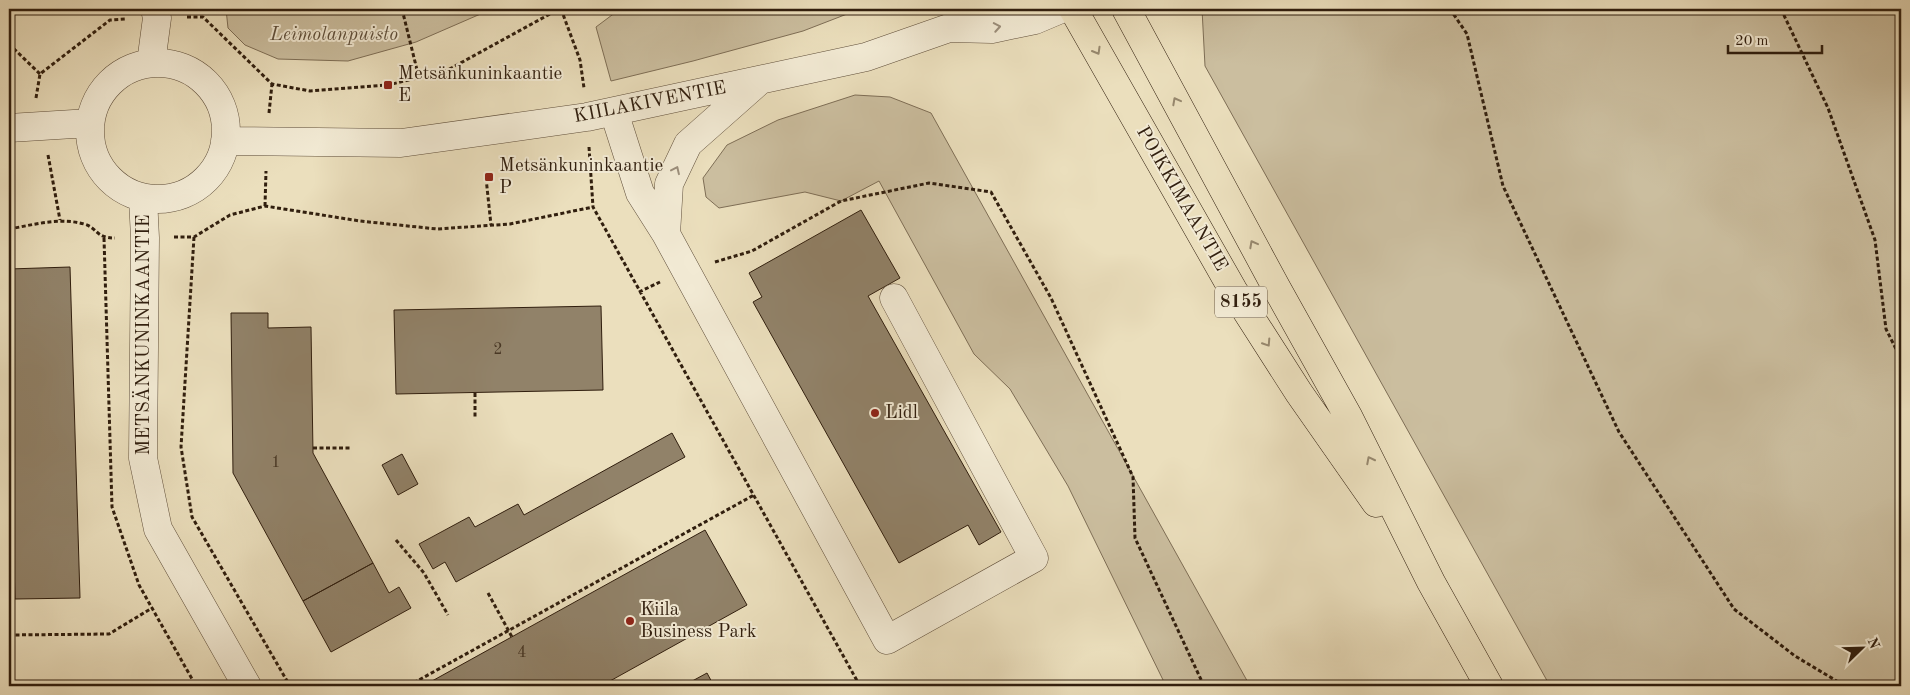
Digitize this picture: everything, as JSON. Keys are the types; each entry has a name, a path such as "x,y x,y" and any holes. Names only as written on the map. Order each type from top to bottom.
{"main road":[{"name":"POIKKIMAANTIE","path":"1073,9 1233,290 1299,393 1431,582"},
{"name":"POIKKIMAANTIE","path":"1126,9 1348,416 1431,582 1489,686"}],"street":[{"name":"KIILAKIVENTIE","path":"949,28 968,9"},
{"name":"KIILAKIVENTIE","path":"226,141 401,143 587,117 866,57 949,28 992,29 1035,20 1062,9"},
{"path":"151,63 156,13"},
{"path":"151,63 172,64 191,71 208,84 219,101 226,120 226,141 219,162 206,180 187,193 165,199 143,198 125,191 109,178 97,162 91,143 90,123 97,101 110,82 129,69 151,63"},
{"path":"666,234 669,184 688,144 760,81"},
{"path":"614,112 640,193 666,234 887,640 1034,558 894,298"},
{"path":"9,128 90,123"},
{"name":"METSÄNKUNINKAANTIE","path":"143,198 145,238 143,458 158,529 247,686"}],"path":[{"path":"402,9 419,78"},
{"path":"60,220 36,98 40,74 110,20 156,13 202,17 272,84 310,91 388,85 446,71 560,9 580,60 587,117 593,207 860,686"},
{"path":"1450,9 1468,34 1503,186 1619,432 1734,609 1795,656 1845,686"},
{"path":"1781,9 1828,108 1875,240 1886,329 1901,359"},
{"path":"9,44 40,74"},
{"path":"27,98 36,98"},
{"path":"486,178 491,225"},
{"path":"639,292 685,271 752,251 841,201 929,183 991,192 1051,298 1133,477 1135,538 1204,686"},
{"path":"9,229 60,220 85,224 104,238 194,236 230,215 265,206 360,221 437,228 510,224 593,207"},
{"path":"194,236 181,447 192,518 290,686"},
{"path":"475,393 476,419"},
{"path":"313,448 351,448"},
{"path":"408,686 754,495"},
{"path":"396,540 424,573 448,615"},
{"path":"488,593 512,637"},
{"path":"9,635 109,634 152,608"}],"green space":[{"name":"Leimolanpuisto","path":"226,9 492,9 416,42 348,61 278,59 245,45 228,28"},
{"path":"620,9 860,9 803,31 611,81 596,27"},
{"path":"1202,9 1901,9 1901,686 1550,686 1205,66"},
{"path":"855,95 890,97 931,113 1250,686 1166,686 1068,486 1010,389 974,354 879,181 841,201 805,192 719,208 706,197 703,178 727,145 778,120"}],"building":[{"name":"Lidl","path":"861,210 900,278 868,296 1001,532 979,545 968,525 899,563 753,302 762,297 749,273"},
{"path":"70,267 80,598 15,599 9,389 9,269"},
{"path":"601,306 603,390 396,394 394,310"},
{"path":"231,313 268,313 268,328 311,327 313,453 373,563 303,601 233,473"},
{"path":"672,433 685,457 456,582 445,562 433,569 419,544 469,517 475,527 518,504 524,515"},
{"path":"402,454 418,484 398,495 382,465"},
{"name":"Kiila Business Park","path":"705,530 747,605 601,686 423,686"},
{"path":"373,563 389,593 399,587 411,608 331,652 303,601"},
{"name":"Kiila Business Park","path":"707,673 714,686 683,686"}],"place":[{"name":"Metsänkuninkaantie E","path":"388,85"},
{"name":"Metsänkuninkaantie P","path":"489,177"},
{"name":"Lidl","path":"875,413"},
{"name":"Kiila Business Park","path":"630,621"}]}
